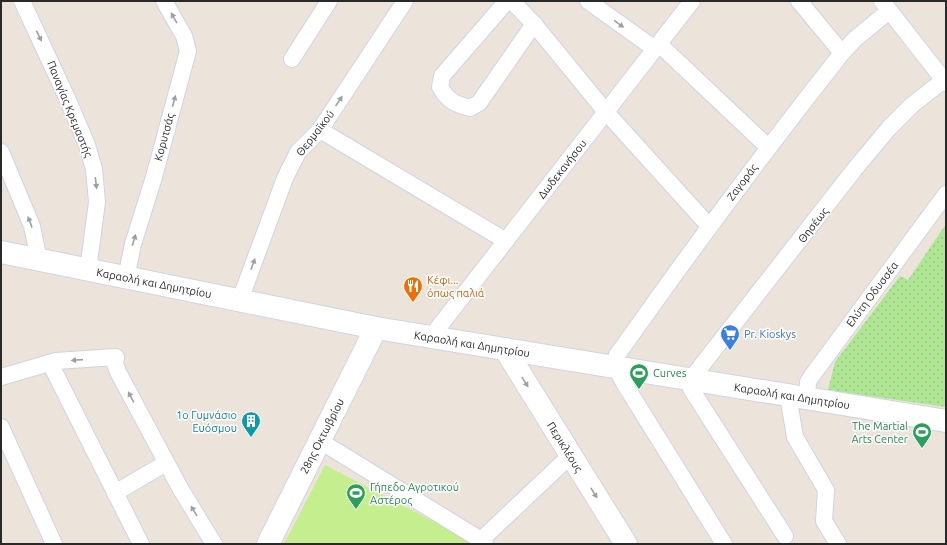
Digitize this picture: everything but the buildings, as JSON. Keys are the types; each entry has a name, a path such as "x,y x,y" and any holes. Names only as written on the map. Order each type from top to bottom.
{"main road":[{"name":"Καραολή και Δημητρίου","path":"1,252 376,328 946,421"},
{"name":"28ης Οκτωβρίου","path":"268,544 376,328"},
{"name":"Περικλέους","path":"505,349 626,544"}],"street":[{"name":"Παναγίας Κρεμαστής","path":"22,1 67,98 87,145 94,169 97,202 88,270"},
{"name":"Κορυτσάς","path":"126,278 133,244 154,177 188,51 184,36 164,1"},
{"name":"Θερμαϊκού","path":"240,300 285,178 298,152 320,130 405,1"},
{"path":"507,1 442,76 440,87 445,97 459,105 470,108 479,103 534,24"},
{"path":"512,1 534,24 606,112 709,226"},
{"path":"588,1 657,47 768,147"},
{"name":"Δωδεκανήσου","path":"431,337 692,1"},
{"path":"799,1 842,53"},
{"path":"292,59 322,3"},
{"path":"886,6 945,81"},
{"name":"Ζαγοράς","path":"617,367 615,364 616,359 625,344 709,226 768,147 842,53 886,6"},
{"name":"Θησέως","path":"691,379 854,170 889,128 912,105 945,81"},
{"path":"320,130 506,241"},
{"path":"1,152 32,226 39,260"},
{"name":"Ελύτη Οδυσσέα","path":"838,544 824,521 826,490 795,437 798,397 811,377 945,197"},
{"path":"1,377 56,361 116,357 115,364 118,372 166,463 214,544"},
{"path":"50,363 141,544"},
{"path":"617,367 626,388 724,544"},
{"path":"691,379 691,389 786,536"},
{"path":"1,427 54,544"},
{"path":"320,441 483,542 571,455"},
{"path":"115,493 166,463"}],"green space":[{"path":"946,224 946,407 828,390 835,362 900,276 908,280"},
{"name":"Γήπεδο Αγροτικού Αστέρος","path":"325,465 477,544 284,544"}],"place":[{"name":"Κέφι... όπως παλιά","path":"413,303"},
{"name":"Pr. Kioskys","path":"730,351"},
{"name":"Curves","path":"639,390"},
{"name":"1ο Γυμνάσιο Ευόσμου","path":"251,438"},
{"name":"The Martial Arts Center","path":"922,449"},
{"name":"Γήπεδο Αγροτικού Αστέρος","path":"356,510"}]}
